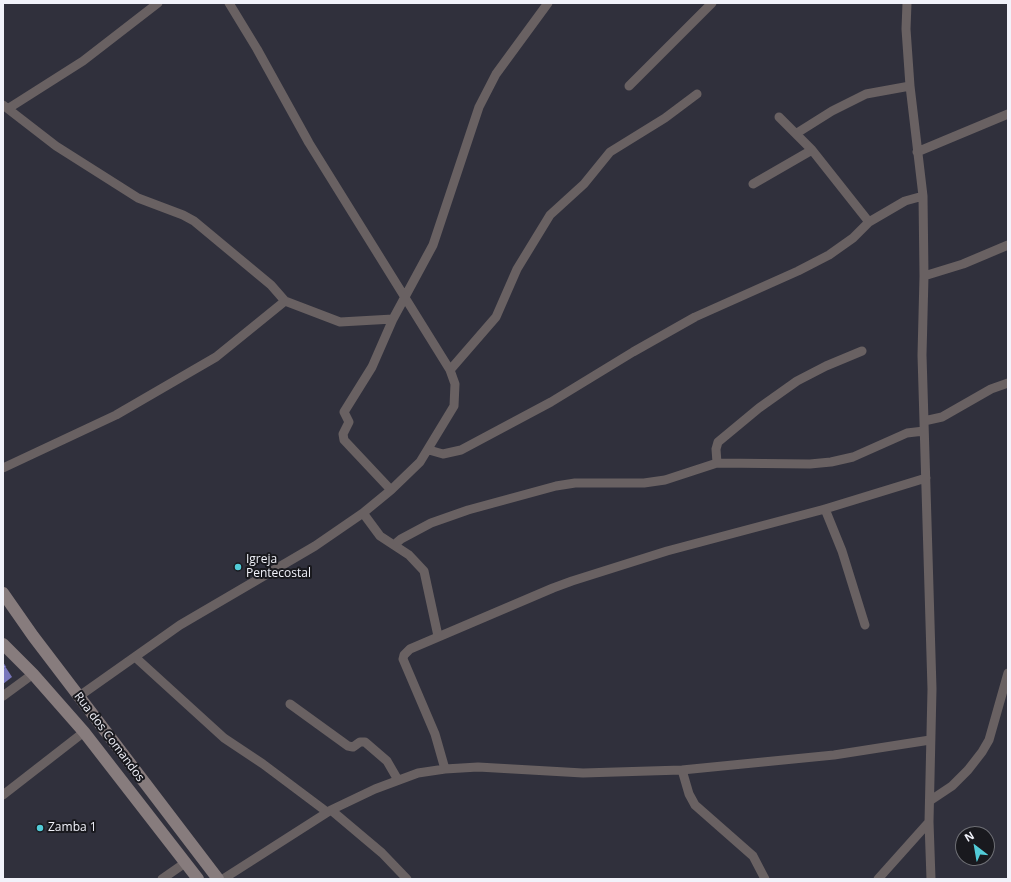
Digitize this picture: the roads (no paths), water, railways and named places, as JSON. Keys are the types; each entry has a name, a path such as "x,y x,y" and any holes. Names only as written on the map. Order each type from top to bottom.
{"main road":[{"name":"Rua dos Comandos","path":"3,593 78,696 218,879"},
{"name":"Rua dos Comandos","path":"3,644 33,674 84,732 198,879"}],"street":[{"path":"158,3 83,60 6,107 56,146 138,198 194,221 272,285 285,301 340,322 393,319"},
{"path":"78,696 180,625 315,546 363,513 413,470 429,450 454,406 455,384 450,370 309,143 257,48 229,3"},
{"path":"391,490 344,440 343,437 349,422 344,412 372,367 393,319 433,245 482,101 496,74 548,3"},
{"path":"629,86 712,3"},
{"path":"907,3 906,29 910,86 923,196 924,276 922,355 932,689 930,740 931,800 929,822 931,879"},
{"path":"797,133 832,111 866,94 910,86"},
{"path":"450,370 496,317 517,269 550,215 584,184 610,152 665,118 697,94"},
{"path":"917,152 1008,114"},
{"path":"779,117 797,133 812,150 869,222"},
{"path":"754,184 812,150"},
{"path":"429,450 443,454 461,450 551,402 633,352 695,317 798,271 829,255 853,238 869,222 905,201 923,196"},
{"path":"924,276 964,264 1008,245"},
{"path":"3,468 111,418 216,357 285,301"},
{"path":"717,463 716,449 718,442 759,408 797,381 832,363 862,351"},
{"path":"924,421 942,417 991,389 1008,383"},
{"path":"394,545 401,539 431,522 534,492 575,483 644,483 665,480 717,463 810,464 831,462 852,457 907,433 924,431"},
{"path":"444,769 435,734 403,659 404,655 410,649 572,581 667,551 825,509 926,478"},
{"path":"825,509 842,551 865,625"},
{"path":"363,513 380,536 409,554 424,571 438,636"},
{"path":"135,657 224,738 329,811 382,852 407,879"},
{"path":"931,800 952,786 968,770 982,752 989,740 1008,673"},
{"path":"3,696 33,674"},
{"path":"290,704 348,746 353,747 360,742 365,742 387,761 398,780"},
{"path":"3,795 84,732"},
{"path":"223,879 329,811 398,780 418,773 444,769 478,768 583,773 682,770 834,755 930,740"},
{"path":"682,770 689,794 695,805 753,856 765,879"},
{"path":"878,879 929,822"},
{"path":"162,879 185,863"}],"place":[{"name":"Igreja Pentecostal","path":"238,567"},
{"name":"Zamba 1","path":"40,828"}]}
